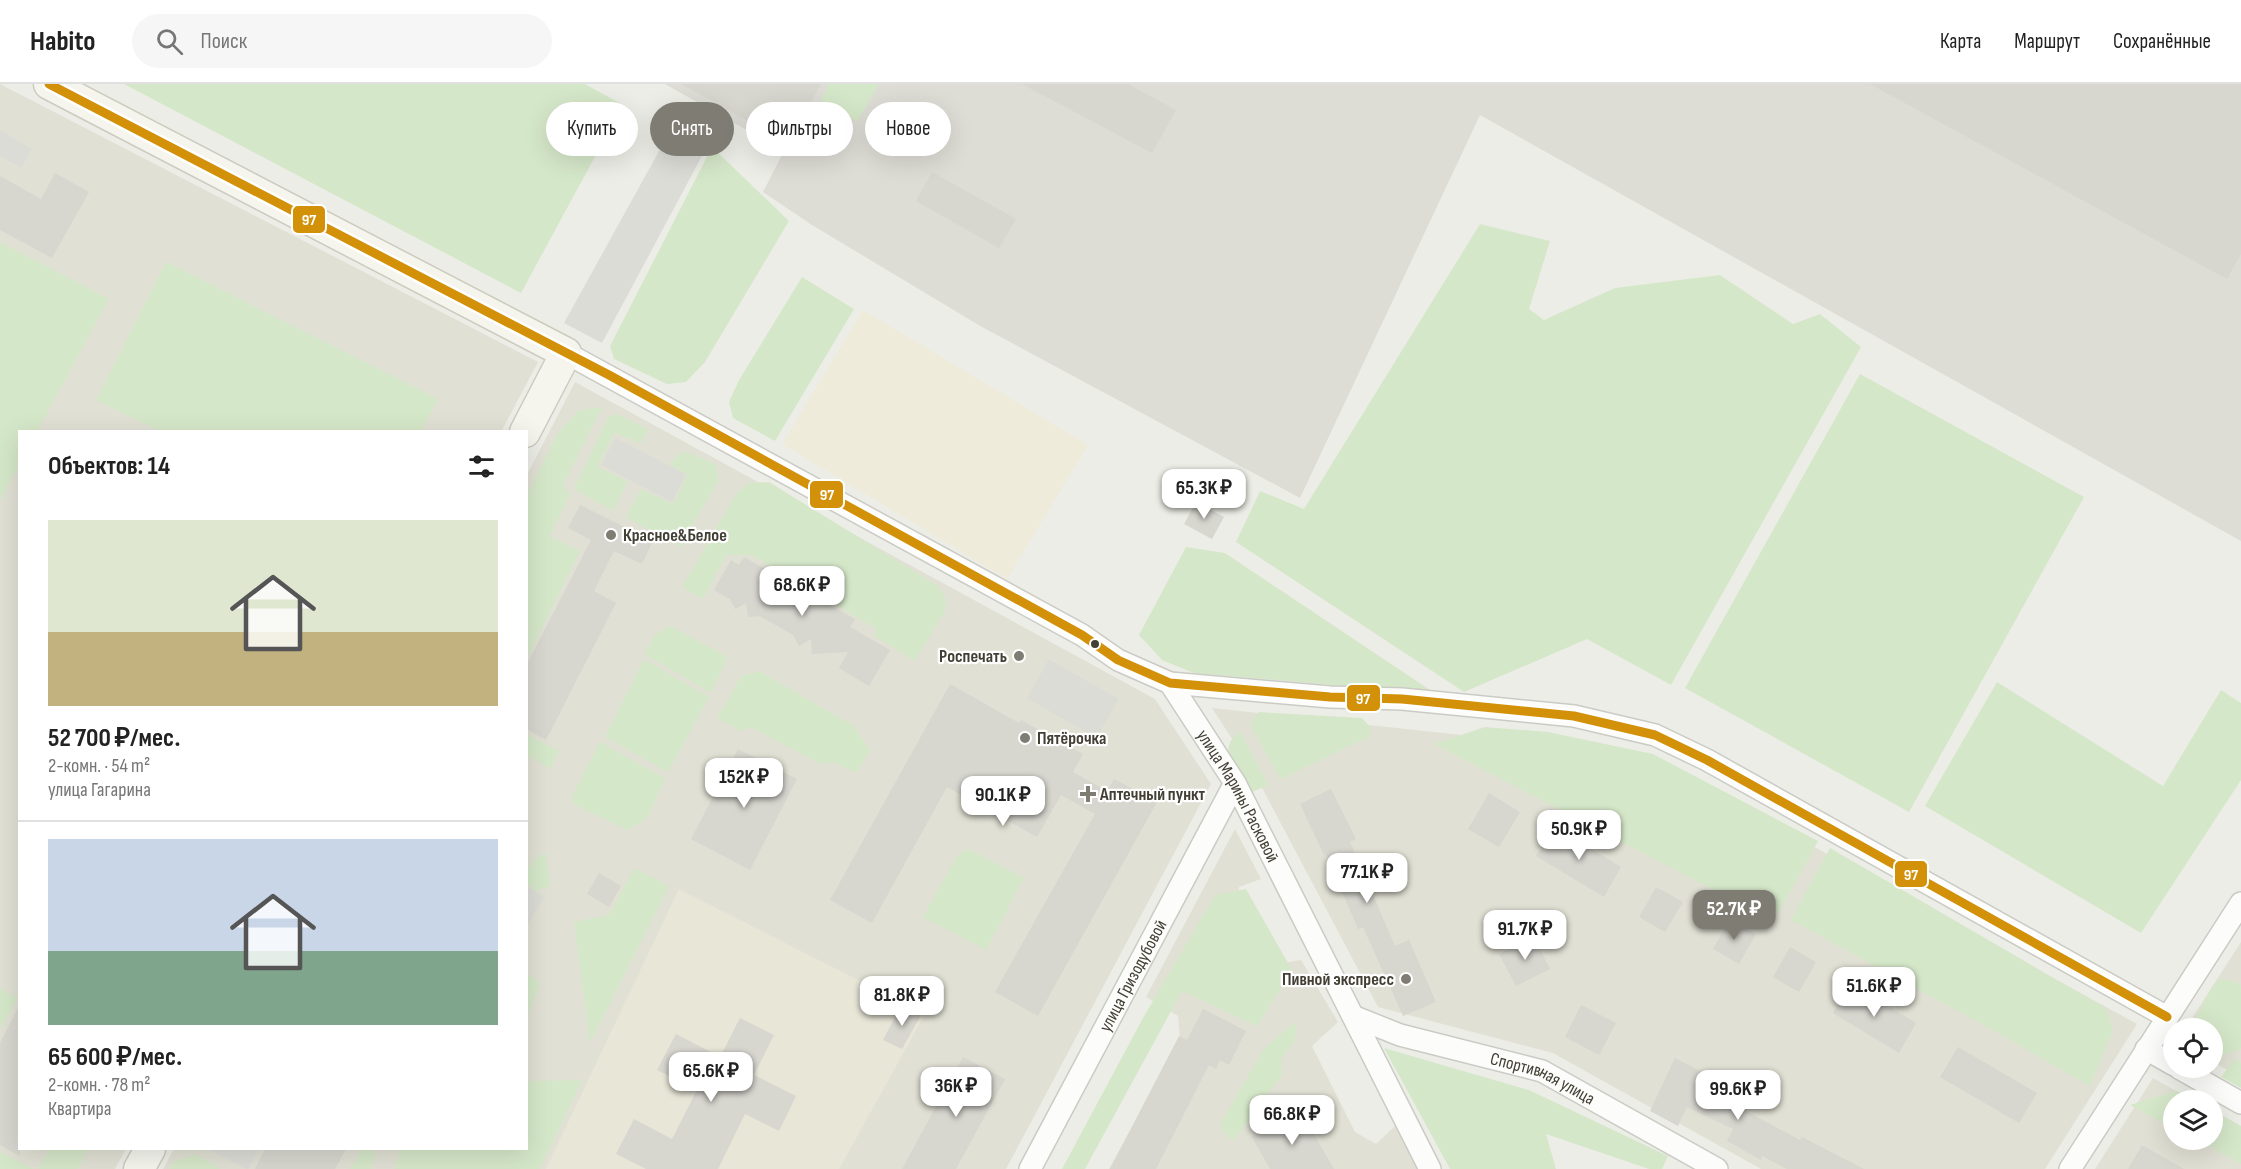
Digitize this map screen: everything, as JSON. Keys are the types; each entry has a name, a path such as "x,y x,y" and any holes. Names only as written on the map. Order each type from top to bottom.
{"street":[{"path":"48,84 566,353 1072,629 1119,660 1170,683 1330,697 1402,699 1563,715 1655,735 1717,766 2168,1017"},
{"path":"526,430 566,353"},
{"name":"улица Марины Расковой","path":"1170,683 1235,783 1430,1169"},
{"name":"улица Гризодубовой","path":"1030,1169 1235,783"},
{"path":"2070,1169 2241,903"},
{"name":"Спортивная улица","path":"1355,1017 1400,1035 1542,1071 1718,1169"},
{"path":"2146,1049 2163,1059"},
{"path":"2197,1078 2241,1103"},
{"path":"139,1169 149,1150"}],"shaded area":[{"path":"0,84 538,362 502,430 18,430 18,1150 125,1150 115,1169 0,1169"},
{"path":"665,84 2241,84 2241,541 1480,115 1300,498 982,327 812,225 763,192 781,156 853,156 853,102 746,102 746,130 734,123 734,102 697,102"},
{"path":"0,130 32,149 21,168 0,156"},
{"path":"656,156 702,156 602,343 564,323"},
{"path":"863,310 1088,445 1007,579 782,444"},
{"path":"575,382 1155,699 1211,784 1006,1169 163,1169 173,1150 528,1150 528,473"},
{"path":"615,438 686,474 672,502 601,465"},
{"path":"1049,659 1119,699 1096,738 1027,698"},
{"path":"1212,708 1647,755 2137,1024 2045,1169 1761,1169 1553,1053 1378,1007 1253,771"},
{"path":"1235,829 1261,879 1239,887 1237,911 1271,965 1301,960 1338,1022 1312,1046 1355,1132 1376,1144 1395,1126 1418,1169 1109,1169 1180,1039 1178,1016 1146,997"},
{"path":"528,887 544,897 528,924"},
{"path":"679,889 925,1014 839,1169 546,1169"},
{"path":"2241,942 2241,1078 2223,1068 2223,1018 2192,1018"},
{"path":"2153,1078 2174,1090 2163,1090 2163,1150 2223,1150 2223,1135 2241,1127 2241,1169 2095,1169"},
{"path":"210,1150 258,1150 246,1169"}],"green space":[{"path":"124,84 585,84 618,102 546,102 546,156 595,156 521,293"},
{"path":"829,84 879,84 869,102 865,102 865,108 857,122 853,120 853,102 821,100"},
{"path":"707,156 721,156 789,221 705,362 686,382 667,384 614,359 610,346"},
{"path":"1480,224 1550,241 1529,309 1544,320 1615,288 1720,275 1793,324 1820,314 1861,347 1671,685 1587,639 1464,692 1236,542 1260,491 1304,509"},
{"path":"0,242 109,299 38,430 18,430 18,467 0,501"},
{"path":"166,262 438,399 422,430 157,430 96,400"},
{"path":"802,277 854,309 775,441 733,418 729,402 739,380"},
{"path":"1860,374 2084,497 1909,812 1685,688"},
{"path":"602,407 563,485 570,494 550,536 580,551 528,657 528,493 558,433 579,410"},
{"path":"617,414 648,429 641,443 614,433 598,467 628,481 613,511 574,489 608,417"},
{"path":"681,452 690,453 716,465 718,481 680,547 626,517 641,489 673,504 687,475 669,464"},
{"path":"769,482 938,586 946,599 945,611 915,661 874,636 877,629 752,555 726,555 703,599 682,587 736,494 749,483"},
{"path":"1186,547 1225,553 1436,694 1194,673 1162,660 1139,635"},
{"path":"670,626 728,657 711,693 644,654 655,635"},
{"path":"644,659 709,697 668,772 605,737"},
{"path":"759,671 854,726 870,750 857,773 832,762 820,764 751,727 741,731 717,718 741,676"},
{"path":"1997,682 2163,786 2221,690 2241,703 2241,780 2141,933 1925,806"},
{"path":"1259,712 1362,718 1371,728 1368,737 1281,779 1250,725"},
{"path":"1485,727 1548,732 1653,754 1818,841 1778,914 1764,907 1754,911 1434,744"},
{"path":"1240,731 1268,785 1248,794 1228,754 1233,738"},
{"path":"528,735 559,751 551,769 528,756"},
{"path":"600,742 665,778 647,818 628,830 575,805 571,798"},
{"path":"1830,848 2107,1009 2113,1031 2090,1086 1791,920"},
{"path":"968,849 1024,878 986,950 923,917 956,857"},
{"path":"546,853 550,886 535,891 528,883 528,872 534,860"},
{"path":"634,868 669,886 590,1043 574,922 609,915"},
{"path":"1246,889 1292,970 1257,1026 1182,991 1085,1169 1062,1169 1143,1018 1215,895"},
{"path":"528,974 541,983 528,1015"},
{"path":"2222,979 2241,985 2241,1047 2240,1050 2226,1054 2223,1058 2223,1018 2196,1018 2213,985"},
{"path":"0,988 18,998 1,1027 0,1027"},
{"path":"1294,1022 1295,1040 1281,1059 1282,1075 1233,1141 1221,1129 1222,1121 1263,1050"},
{"path":"1384,1048 1529,1090 1668,1156 1662,1169 1649,1169 1546,1134 1556,1169 1450,1169"},
{"path":"2234,1059 2241,1063 2241,1088 2223,1078"},
{"path":"582,1080 540,1169 394,1169 401,1150 528,1150 528,1081"},
{"path":"2163,1095 2163,1123 2130,1105"},
{"path":"2223,1116 2241,1126 2241,1164 2215,1150 2223,1150"},
{"path":"49,1150 88,1150 78,1169 38,1169"},
{"path":"361,1150 371,1150 376,1154 371,1169 350,1169"},
{"path":"0,1152 34,1169 0,1169"},
{"path":"196,1154 221,1169 169,1169 173,1162"}],"building":[{"path":"681,84 821,84 811,102 746,102 746,120 734,113 734,102 714,102"},
{"path":"1022,84 1128,84 1176,110 1152,153"},
{"path":"1870,84 2241,84 2241,254 2227,279"},
{"path":"932,172 1016,219 999,248 916,201"},
{"path":"55,173 89,192 52,258 0,230 0,176 41,199"},
{"path":"1196,502 1224,517 1212,539 1184,524"},
{"path":"580,505 653,541 642,564 614,551 594,591 616,603 546,740 528,730 528,662 591,540 568,528"},
{"path":"744,557 855,619 850,627 890,650 869,686 839,668 848,652 812,654 811,639 799,646 793,635 760,616 748,617 746,603 735,609 730,599 714,590 731,560 739,565"},
{"path":"950,684 1019,723 1021,720 1083,754 1073,772 1107,791 1114,779 1157,802 1038,1016 995,992 1095,814 1061,795 1037,837 947,787 872,923 830,900"},
{"path":"738,749 797,779 750,870 691,839"},
{"path":"1331,789 1356,839 1350,842 1395,946 1409,940 1436,1002 1403,1016 1363,927 1358,929 1326,854 1324,855 1300,804"},
{"path":"1489,793 1520,812 1499,847 1468,829"},
{"path":"1554,826 1621,867 1604,897 1536,856"},
{"path":"599,873 621,886 609,907 587,894"},
{"path":"1656,887 1683,902 1665,932 1639,917"},
{"path":"1730,919 1756,934 1739,964 1713,949"},
{"path":"1534,937 1550,969 1516,986 1499,954"},
{"path":"1790,947 1816,962 1799,992 1773,977"},
{"path":"1850,983 1916,1023 1899,1053 1833,1013"},
{"path":"902,1004 921,1015 902,1049 883,1040"},
{"path":"1581,1005 1616,1023 1599,1055 1565,1037"},
{"path":"18,1008 18,1150 20,1150 20,1156 0,1145 0,1043"},
{"path":"1203,1009 1246,1031 1229,1065 1220,1060 1216,1069 1209,1065 1156,1169 1110,1169 1179,1036 1187,1040"},
{"path":"740,1018 774,1035 754,1075 796,1096 779,1131 745,1114 718,1169 646,1169 616,1154 634,1119 672,1139 697,1090 657,1070 676,1034 720,1057"},
{"path":"1958,1047 2037,1093 2019,1123 1940,1077"},
{"path":"963,1057 1005,1079 956,1169 902,1169"},
{"path":"1675,1058 1733,1088 1727,1101 1800,1140 1802,1137 1864,1169 1787,1169 1762,1156 1761,1160 1727,1141 1733,1129 1687,1107 1678,1126 1650,1111"},
{"path":"1300,1110 1334,1169 1270,1169 1252,1137"},
{"path":"2142,1145 2184,1169 2128,1169"},
{"path":"264,1150 345,1150 335,1169 255,1169"}],"transit line":[{"name":"97","path":"49,84 609,375 1082,635 1118,660 1170,683 1330,697 1402,699 1574,716 1655,735 1707,760 2167,1017"}],"place":[{"name":"Красное&Белое","path":"611,535"},
{"name":"Роспечать","path":"1019,656"},
{"name":"Пятёрочка","path":"1025,738"},
{"name":"Аптечный пункт","path":"1088,794"},
{"name":"Пивной экспресс","path":"1406,979"}]}
